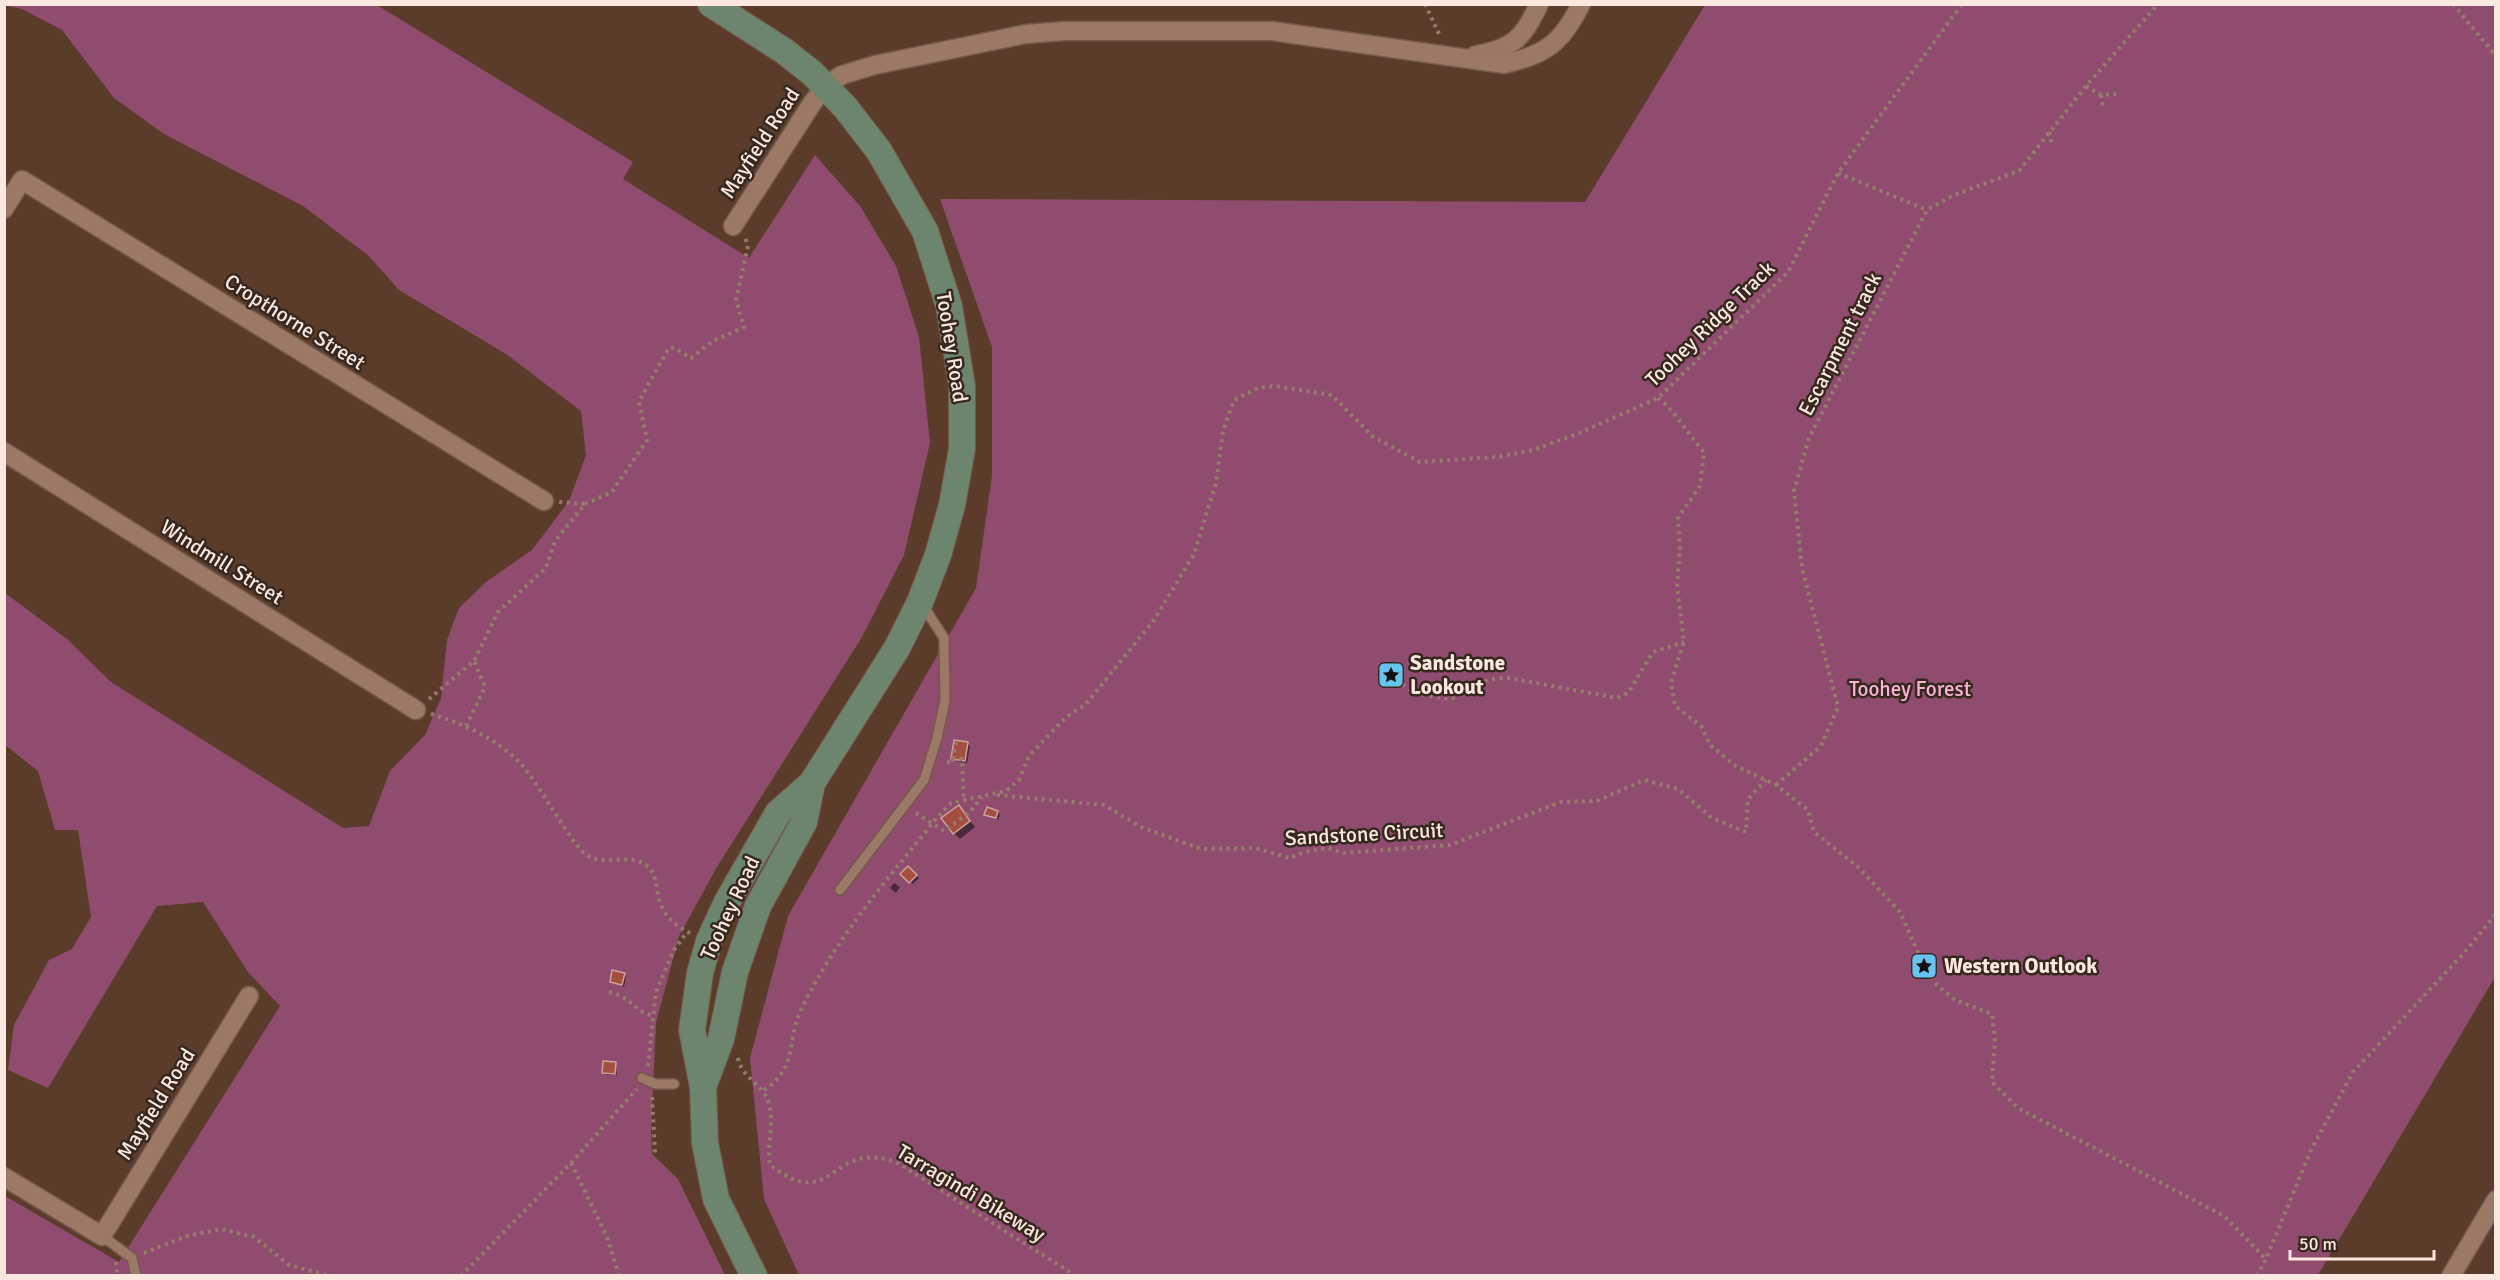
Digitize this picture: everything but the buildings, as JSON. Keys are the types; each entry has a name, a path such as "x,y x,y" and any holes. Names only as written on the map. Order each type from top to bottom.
{"main road":[{"name":"Toohey Road","path":"711,4 784,51 826,86 879,151 925,231 949,306 962,387 962,449 941,545 920,602 897,648 812,783 778,813 727,902 709,942 700,973 692,1030 703,1087 705,1143 716,1199 754,1275"},
{"name":"Toohey Road","path":"703,1087 721,1039 735,972 758,906 804,822 812,783"}],"street":[{"path":"1457,58 1498,52 1519,39 1539,4"},
{"path":"826,86 842,75 875,65 1026,34 1064,30 1272,31 1504,64 1533,58 1556,44 1581,4"},
{"name":"Mayfield Road","path":"736,221 813,102 826,86"},
{"name":"Cropthorne Street","path":"4,209 22,180 544,501"},
{"name":"Windmill Street","path":"4,452 416,710"},
{"name":"Mayfield Road","path":"102,1236 249,996"},
{"path":"4,1177 102,1236"},
{"path":"2451,1275 2496,1200"}],"lane":[{"path":"840,890 924,780 937,738 945,700 944,638 920,602"},
{"path":"642,1078 657,1084 674,1084"},
{"path":"102,1236 132,1258 136,1275"}],"path":[{"path":"1425,4 1434,28 1457,58"},
{"name":"Toohey Ridge Track","path":"964,800 1006,791 1019,780 1029,756 1065,718 1086,704 1154,620 1194,554 1216,483 1222,432 1234,399 1258,388 1275,386 1332,395 1372,436 1420,462 1497,457 1533,450 1577,434 1658,398 1788,272 1838,173 1962,4"},
{"path":"1838,173 1927,210 1954,195 2019,171 2086,86 2158,4"},
{"path":"2453,4 2496,56"},
{"path":"2086,86 2101,95 2116,94"},
{"path":"2101,95 2103,108"},
{"path":"2049,131 2052,144"},
{"name":"Escarpment track","path":"1776,785 1821,746 1838,707 1802,568 1794,491 1809,438 1927,210"},
{"path":"416,710 474,661 498,612 546,568 555,541 585,504 612,492 647,440 639,401 669,348 691,358 713,341 744,327 736,300 748,246 736,221"},
{"path":"1658,398 1669,406 1684,431 1704,452 1700,486 1678,518 1680,549 1677,587 1684,642 1671,682 1675,706 1701,726 1710,745 1736,766 1776,785 1808,810 1814,832 1858,867 1900,912 1924,966 1937,985 1956,1000 1992,1014 1995,1041 1992,1082 2018,1108 2224,1216 2266,1259"},
{"path":"544,501 585,504"},
{"path":"1391,675 1413,693 1451,699 1490,680 1509,678 1617,698 1628,693 1653,652 1684,642"},
{"path":"466,726 485,687 474,661"},
{"path":"416,710 466,726 494,742 521,765 582,852 600,862 633,859 646,865 653,874 663,912 669,920 695,935"},
{"path":"947,762 953,763 956,742"},
{"path":"737,1050 744,1073 764,1090 786,1071 800,1012 842,937 933,823 951,803 964,800 962,759 953,758"},
{"name":"Sandstone Circuit","path":"992,795 1104,805 1141,827 1201,849 1255,848 1288,858 1304,852 1328,848 1344,854 1450,845 1561,802 1597,801 1644,780 1678,789 1712,818 1746,832 1748,799 1766,780"},
{"path":"926,820 944,831 974,809 982,796"},
{"path":"974,798 974,809"},
{"path":"2257,1275 2266,1259 2310,1150 2353,1072 2463,954 2496,914"},
{"path":"461,1275 571,1163 635,1092 650,1062 652,1016 656,992 674,950 687,932"},
{"path":"609,992 627,996 641,1012 652,1016"},
{"name":"Tarragindi Bikeway","path":"764,1090 770,1106 767,1149 770,1165 785,1176 803,1182 817,1181 864,1156 882,1157 898,1163 1076,1275"},
{"path":"652,1093 655,1153"},
{"path":"571,1163 607,1237 619,1275"},
{"path":"132,1258 187,1236 221,1229 254,1237 289,1265 330,1275"}],"green space":[{"path":"5,5 377,5 633,162 623,179 749,258 815,155 860,206 896,266 919,337 930,443 904,555 862,637 717,867 679,936 656,1023 652,1154 678,1179 725,1275 5,1275 5,1196 119,1262 280,1006 248,972 203,902 157,906 48,1088 8,1070 14,1025 49,960 72,949 91,917 78,830 55,830 38,771 5,745 5,593 67,639 111,682 343,828 369,826 390,771 425,735 441,698 447,640 459,608 486,582 532,550 569,501 586,455 581,411 506,354 399,290 369,256 303,206 164,134 114,98 62,30 22,9"},
{"name":"Toohey Forest","path":"1705,5 2495,5 2495,977 2318,1275 799,1275 764,1199 750,1058 788,916 976,588 992,476 992,347 940,199 1585,202"}],"place":[{"name":"Sandstone Lookout","path":"1391,675"},
{"name":"Western Outlook","path":"1924,966"}]}
